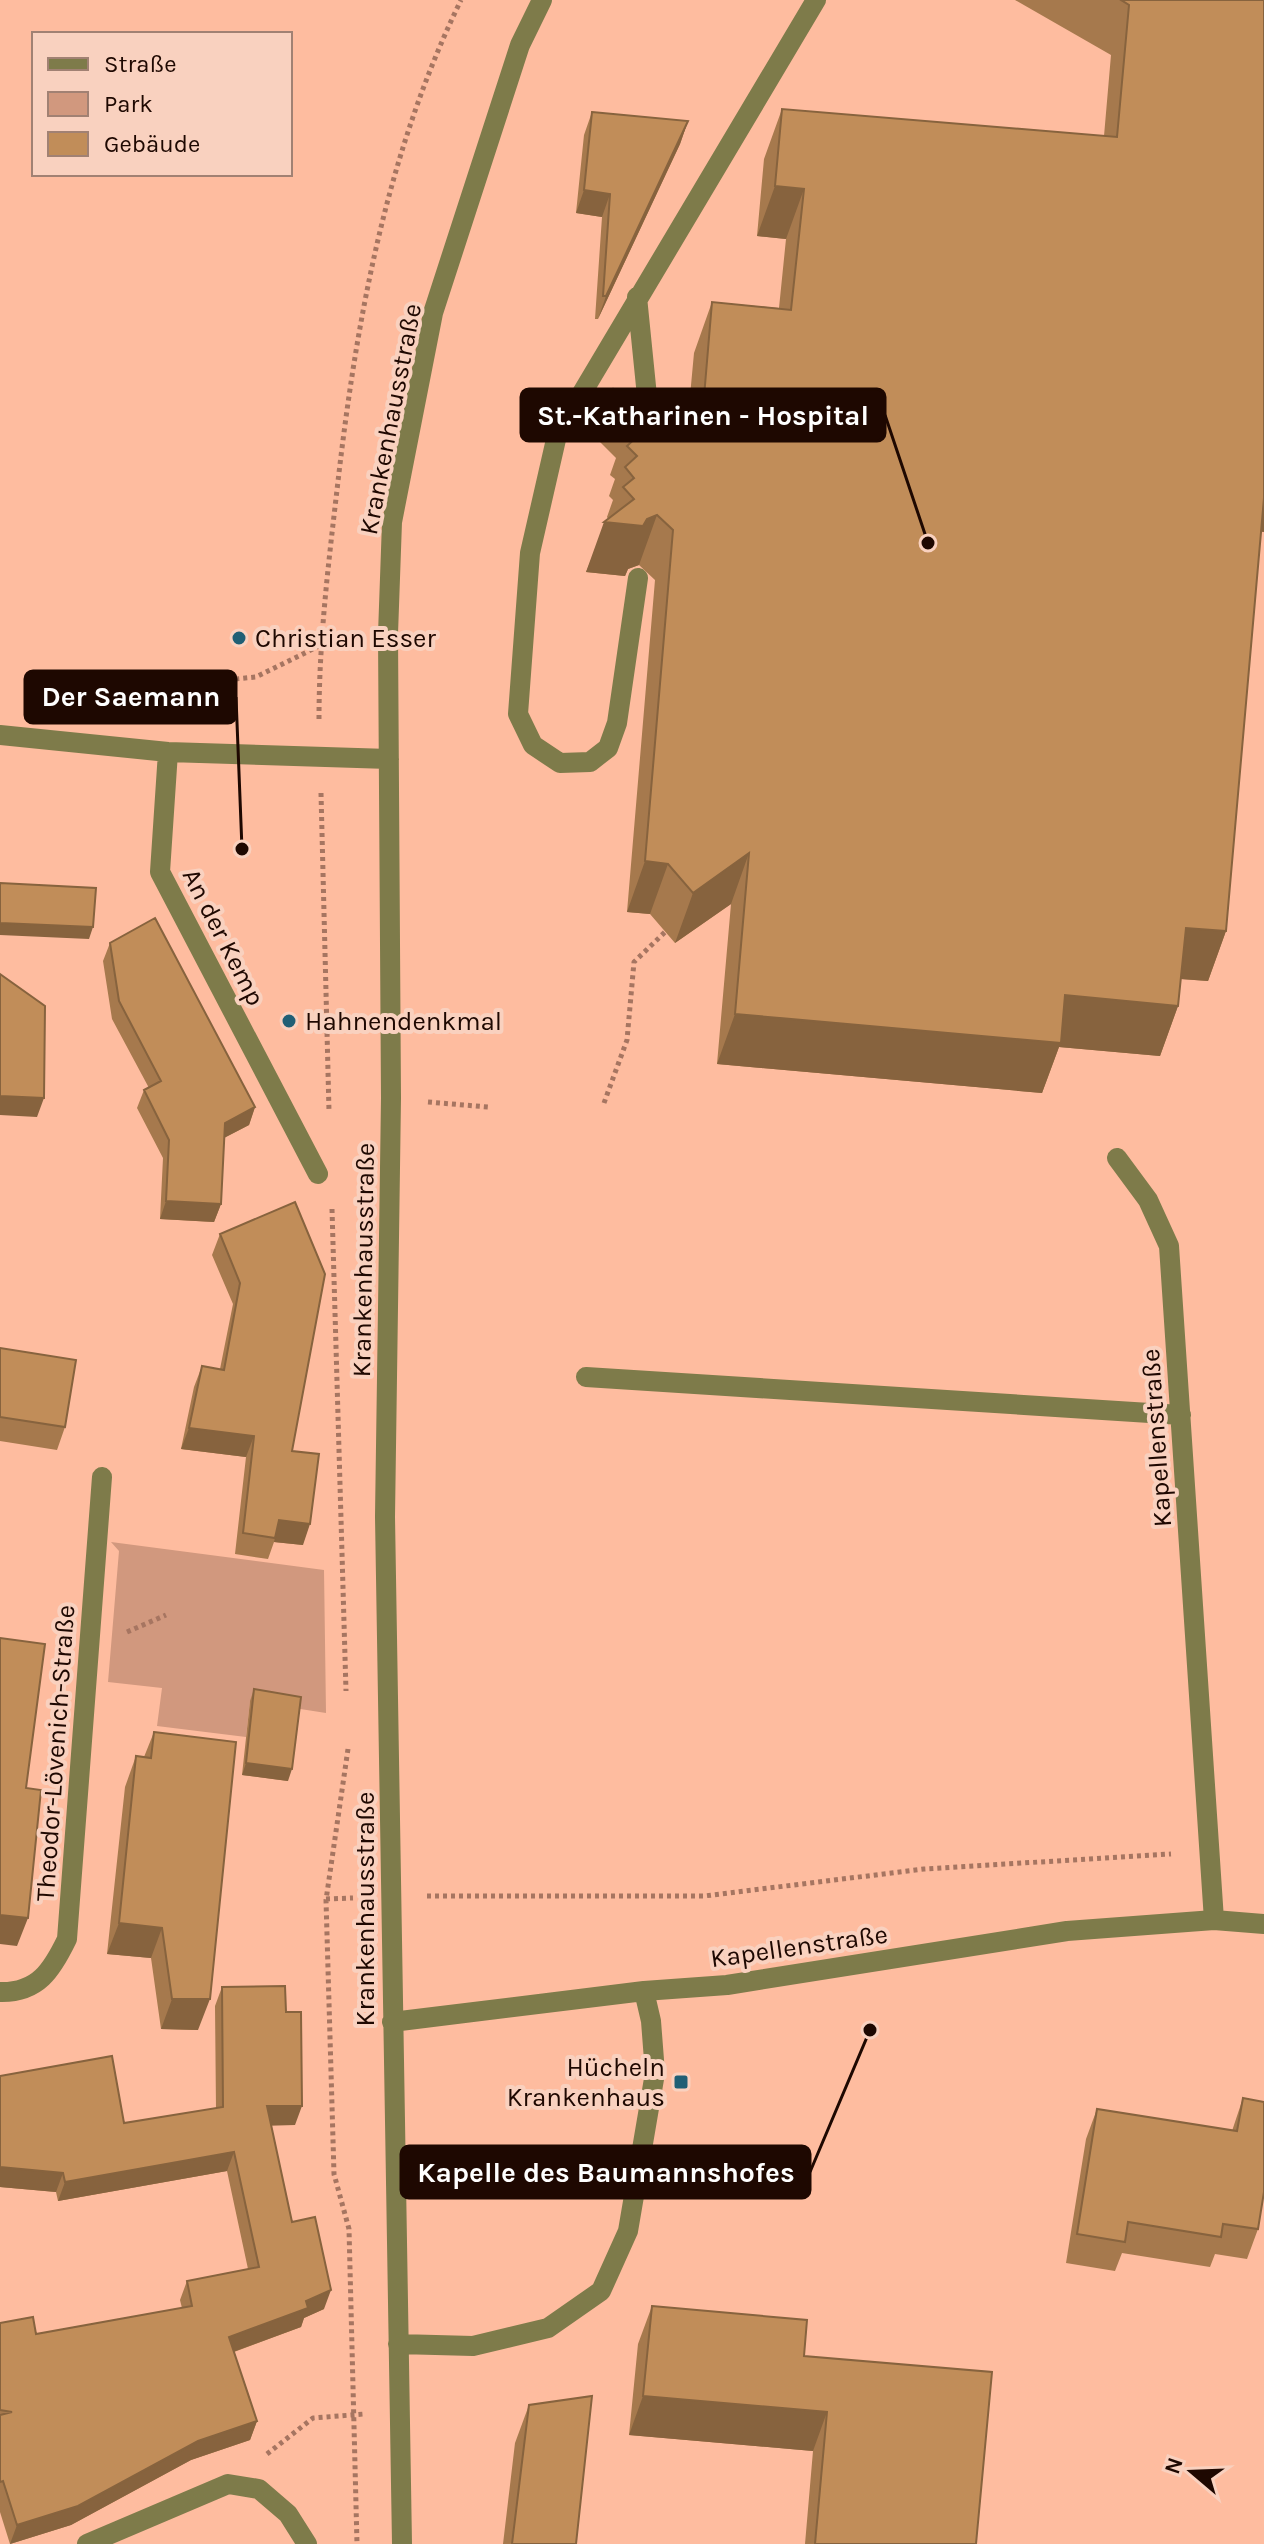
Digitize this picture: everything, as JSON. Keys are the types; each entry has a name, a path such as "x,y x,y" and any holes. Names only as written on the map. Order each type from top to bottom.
{"street":[{"name":"Krankenhausstraße","path":"402,2544 385,1517 391,1098 388,634 392,522 433,313 520,45 542,0"},
{"path":"638,578 617,723 608,748 590,762 560,763 533,745 518,714 530,553 541,494 557,435 816,0"},
{"path":"637,297 650,430"},
{"path":"0,735 168,752 389,759"},
{"name":"An der Kemp","path":"168,752 160,872 318,1174"},
{"name":"Kapellenstraße","path":"1117,1158 1148,1200 1169,1246 1214,1920"},
{"path":"586,1377 1181,1415"},
{"name":"Theodor-Lövenich-Straße","path":"0,1992 21,1992 53,1969 67,1939 102,1477"},
{"name":"Kapellenstraße","path":"392,2022 644,1991 727,1985 1067,1931 1214,1920 1264,1924"},
{"path":"398,2344 473,2346 548,2328 601,2291 628,2231 655,2073 651,2021 644,1991"},
{"path":"87,2544 228,2484 259,2489 288,2514 307,2544"}],"path":[{"path":"329,1113 319,646 352,358 378,239 415,112 461,0"},
{"path":"42,739 64,677 142,688 256,677 319,646"},
{"path":"604,1103 627,1040 634,962 665,932"},
{"path":"391,1098 488,1107"},
{"path":"332,1207 346,1701"},
{"path":"347,1733 326,1899 334,2174 349,2229 357,2544"},
{"path":"326,1899 392,1896 704,1896 924,1869 1207,1851"},
{"path":"228,2484 313,2418 398,2412"}],"green space":[{"path":"111,1542 324,1570 326,1713 250,1701 246,1737 157,1726 162,1688 108,1682 119,1551"}],"building":[{"path":"1121,0 1264,0 1264,498 1226,931 1186,928 1178,1006 1065,995 1061,1043 735,1014 749,853 693,893 668,864 645,861 673,530 657,515 647,519 643,526 604,522 634,499 623,487 634,478 625,467 637,456 627,446 639,435 629,424 640,414 615,389 657,393 660,402 671,407 678,404 683,395 704,397 712,302 791,310 804,189 775,186 782,109 1117,137 1129,5"},
{"path":"592,112 688,121 606,296 603,296 610,194 584,190"},
{"path":"0,883 96,888 93,927 0,923"},
{"path":"155,918 255,1107 225,1123 221,1204 166,1201 169,1140 144,1090 161,1081 119,1001 110,943"},
{"path":"0,974 45,1006 44,1098 0,1096"},
{"path":"295,1202 325,1274 292,1451 319,1454 310,1524 279,1520 275,1538 243,1533 254,1436 189,1428 202,1366 224,1370 240,1283 220,1234"},
{"path":"0,1348 76,1360 65,1427 0,1417"},
{"path":"0,1638 45,1644 26,1788 41,1790 28,1918 0,1915"},
{"path":"254,1689 301,1697 292,1769 246,1763"},
{"path":"154,1732 236,1742 210,1999 172,1999 162,1928 119,1923 136,1756 151,1758"},
{"path":"285,1986 286,2012 301,2012 302,2106 267,2106 292,2222 315,2217 331,2290 306,2301 308,2308 229,2337 257,2421 198,2441 78,2506 17,2525 3,2481 0,2482 0,2415 12,2412 0,2410 0,2323 33,2317 36,2334 192,2306 187,2281 259,2267 234,2152 65,2182 63,2173 0,2167 0,2076 112,2056 124,2123 223,2107 222,1987"},
{"path":"1243,2098 1264,2102 1264,2192 1258,2229 1223,2224 1221,2237 1128,2222 1125,2242 1077,2234 1097,2109 1237,2131"},
{"path":"652,2306 807,2320 804,2356 992,2372 976,2544 815,2544 827,2412 643,2396"},
{"path":"592,2396 576,2544 512,2544 529,2405"}],"place":[{"name":"St.-Katharinen - Hospital","path":"928,543"},
{"name":"Christian Esser","path":"239,638"},
{"name":"Der Saemann","path":"242,849"},
{"name":"Hahnendenkmal","path":"289,1021"},
{"name":"Kapelle des Baumannshofes","path":"870,2030"},
{"name":"Hücheln Krankenhaus","path":"681,2082"}]}
